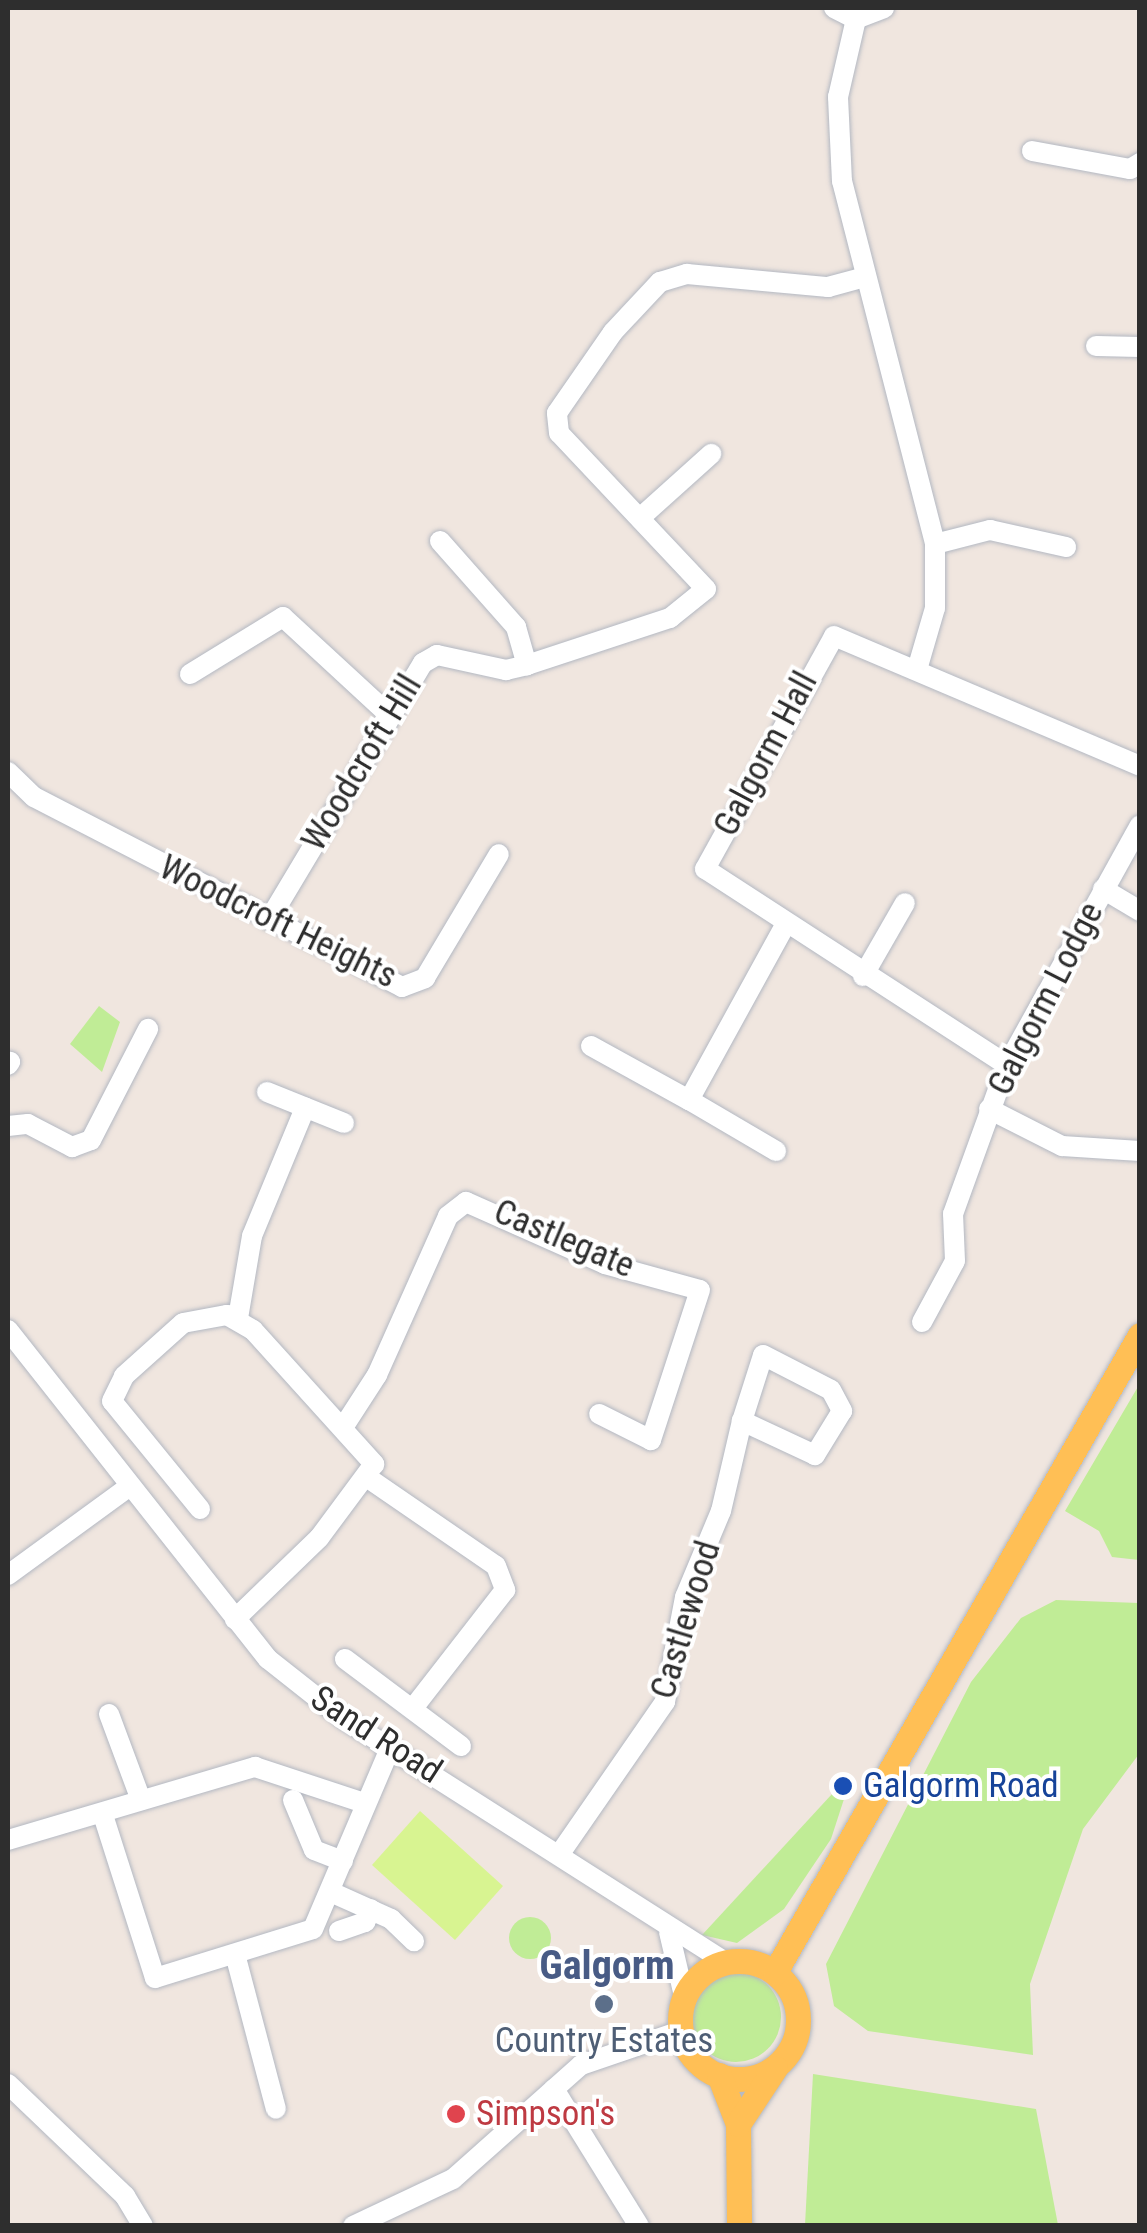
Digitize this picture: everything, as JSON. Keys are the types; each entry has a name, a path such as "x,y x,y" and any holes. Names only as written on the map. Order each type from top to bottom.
{"main road":[{"path":"775,1972 1140,1335"},
{"path":"774,2068 742,2080 719,2075 696,2061 681,2031 684,1996 724,1962 775,1972"},
{"path":"738,2124 799,2021 775,1972"},
{"path":"719,2075 738,2124 740,2226"}],"street":[{"path":"834,8 856,19 884,8"},
{"path":"856,19 838,96 842,181 861,278 935,544 935,608 918,666"},
{"path":"1032,150 1130,169 1140,163"},
{"path":"710,454 640,518 559,434 557,413 612,332 660,282 687,274 828,287 861,278"},
{"path":"1096,346 1140,347"},
{"name":"Woodcroft Hill","path":"269,920 386,712 437,655 506,670 527,665 670,618 706,589 640,518"},
{"path":"935,544 990,530 1066,546"},
{"path":"440,540 516,627 527,665"},
{"path":"190,674 283,617 386,712"},
{"name":"Galgorm Hall","path":"1007,1064 784,927 706,868 824,643 848,635 1140,766"},
{"name":"Woodcroft Heights","path":"8,772 34,797 269,920 415,986 500,854"},
{"name":"Galgorm Lodge","path":"922,1322 955,1261 953,1214 1007,1064 1140,825"},
{"name":"Galgorm Lodge","path":"1103,890 1140,911"},
{"path":"863,976 904,903"},
{"path":"689,1100 784,927"},
{"path":"8,1126 28,1124 72,1148 91,1140 148,1029"},
{"path":"591,1046 776,1151"},
{"path":"267,1092 344,1123"},
{"path":"238,1318 252,1236 305,1108"},
{"name":"Galgorm Lodge","path":"990,1109 1062,1146 1140,1151"},
{"name":"Castlegate","path":"344,1426 448,1216 466,1202 605,1264 700,1290 651,1440 599,1414"},
{"path":"200,1509 116,1409 114,1390 194,1316 238,1318 372,1454 368,1478 235,1619"},
{"name":"Sand Road","path":"8,1330 268,1660 391,1746 561,1852 669,1932 724,1962"},
{"name":"Castlewood","path":"561,1852 664,1702 685,1597 721,1510 742,1422 763,1355 832,1390 842,1412 814,1455 742,1422"},
{"path":"368,1478 496,1566 505,1590 413,1708"},
{"path":"8,1575 130,1486"},
{"path":"345,1658 461,1746"},
{"path":"109,1714 141,1800"},
{"path":"103,1815 155,1978 313,1929 332,1893 364,1804 391,1746"},
{"path":"8,1840 103,1815 254,1767 364,1804"},
{"path":"293,1800 314,1850 343,1862"},
{"path":"332,1893 371,1909 414,1941"},
{"path":"339,1930 365,1922 371,1909"},
{"path":"669,1932 684,1996"},
{"path":"236,1954 276,2110"},
{"path":"353,2226 453,2179 581,2065 681,2031"},
{"path":"8,2084 125,2196 143,2226"},
{"path":"554,2089 639,2226"}],"green space":[{"path":"99,1006 120,1022 102,1072 70,1044"},
{"path":"1139,1385 1139,1560 1112,1557 1099,1531 1065,1511"},
{"path":"1056,1600 1139,1603 1139,1754 1083,1829 1030,1984 1033,2055 868,2031 834,2006 826,1964 971,1682 1021,1618"},
{"path":"832,1794 844,1799 831,1839 784,1909 737,1943 702,1935"},
{"path":"420,1811 503,1886 455,1940 372,1865"},
{"path":"530,1917 545,1923 551,1938 545,1953 530,1959 515,1953 509,1938 515,1923"},
{"path":"727,1972 745,1972 761,1979 774,1992 781,2017 774,2042 761,2055 745,2062 727,2062 711,2055 698,2042 691,2026 691,2008 698,1992 711,1979"},
{"path":"813,2074 1036,2109 1058,2225 805,2225"}],"place":[{"name":"Galgorm Road","path":"843,1786"},
{"name":"Country Estates","path":"604,2004"},
{"name":"Simpson's","path":"456,2114"}],"district":[{"name":"Galgorm","path":"607,1966"}]}
